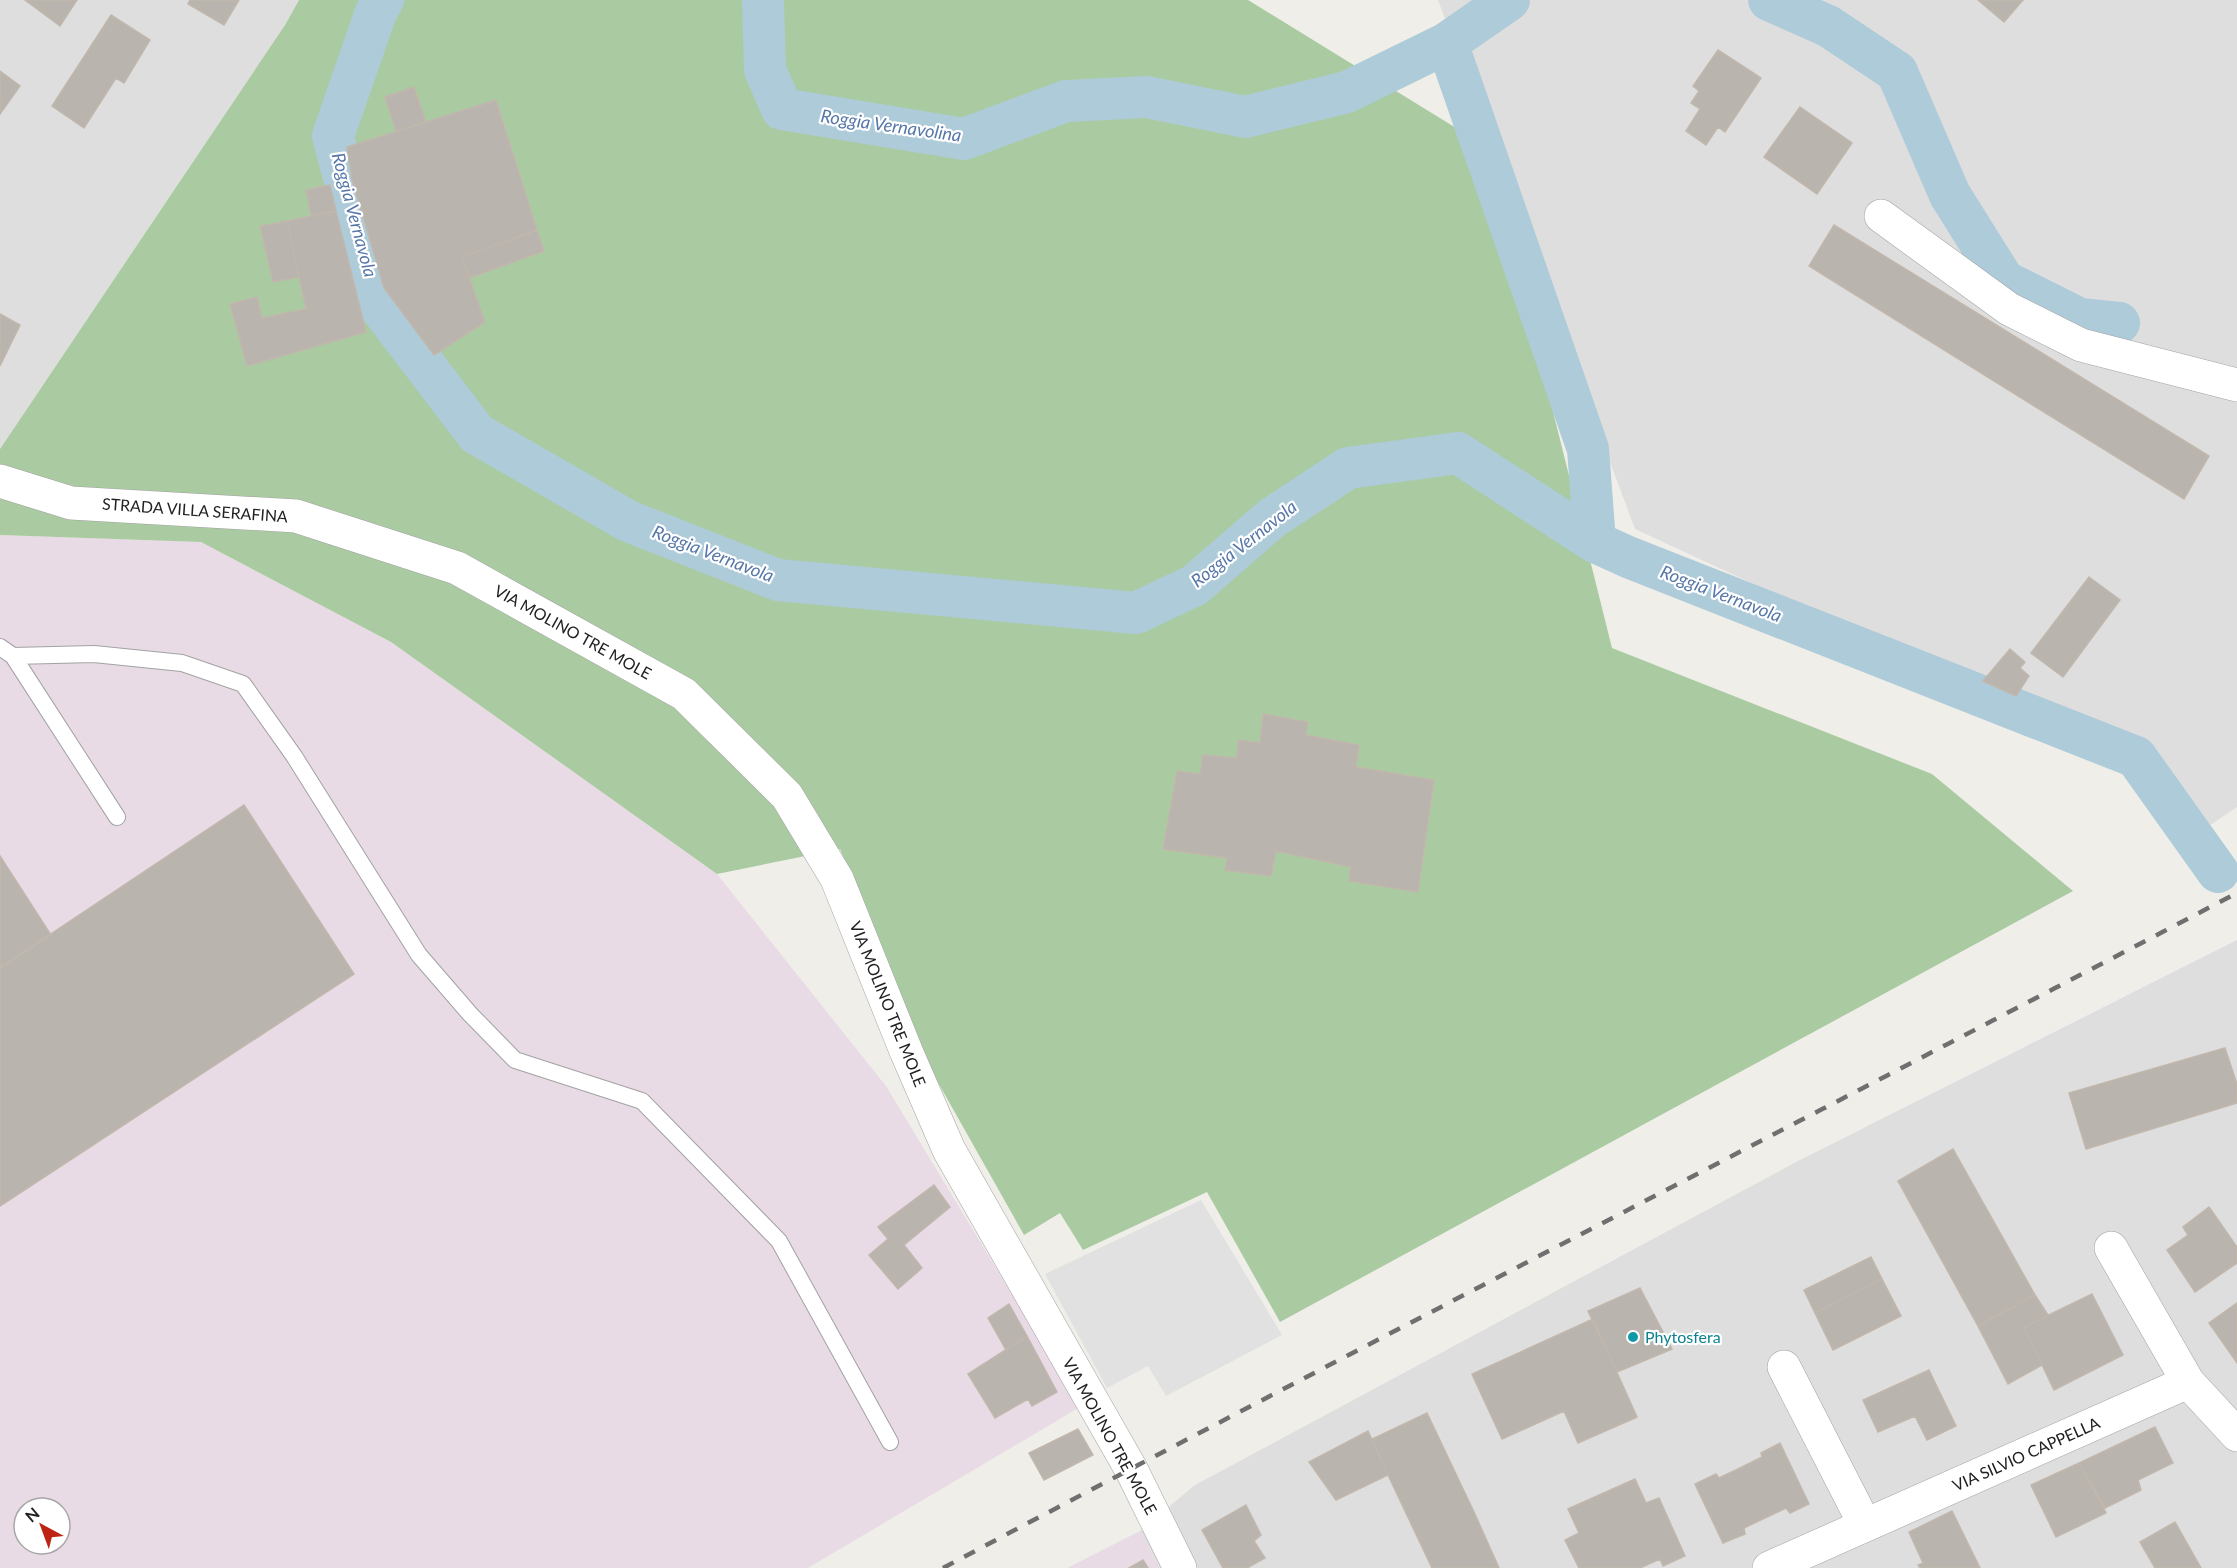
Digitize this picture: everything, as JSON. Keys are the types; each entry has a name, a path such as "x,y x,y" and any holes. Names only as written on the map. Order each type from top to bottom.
{"street":[{"path":"1881,216 2009,309 2081,345 2237,385"},
{"name":"STRADA VILLA SERAFINA","path":"0,481 71,503 296,516 458,568"},
{"name":"VIA MOLINO TRE MOLE","path":"458,568 684,694 787,796 837,879 906,1051 950,1150 1131,1469 1180,1568"},
{"path":"2111,1248 2188,1382 2237,1436"},
{"path":"1784,1366 1865,1525"},
{"name":"VIA SILVIO CAPPELLA","path":"1769,1568 2188,1382"}],"lane":[{"path":"7,651 117,817"},
{"path":"7,651 94,654 182,663 243,684 294,756 419,955 470,1014 515,1060 642,1101 779,1241 890,1442"}],"shaded area":[{"path":"0,0 299,0 285,25 0,449"},
{"path":"1438,0 2237,0 2237,807 2209,826 2166,775 1635,529"},
{"path":"0,535 201,542 391,642 717,874 886,1086 1080,1407 808,1568 0,1568"},
{"path":"2237,940 2237,1568 1160,1568 1140,1531 1195,1485 1798,1161"},
{"path":"1201,1200 1282,1335 1166,1396 1148,1366 1107,1388 1045,1274"},
{"path":"1140,1531 1160,1568 1067,1568"}],"green space":[{"path":"299,0 1248,0 1487,147 1612,648 1932,774 2073,891 1280,1322 1207,1192 1083,1250 1060,1213 1024,1235 927,1063 840,849 717,874 391,642 201,542 0,535 0,449 285,25"}],"building":[{"path":"25,0 77,0 60,26"},
{"path":"190,0 239,0 224,25 188,4"},
{"path":"1978,0 2023,0 2004,22"},
{"path":"111,15 150,40 124,83 116,78 84,128 52,106"},
{"path":"1718,50 1761,78 1725,132 1718,127 1706,145 1686,131 1700,109 1691,103 1699,91 1693,86"},
{"path":"0,71 20,86 0,114"},
{"path":"414,87 426,122 396,131 385,97"},
{"path":"496,100 537,230 462,257 485,322 434,355 384,288 352,179 347,147"},
{"path":"1800,107 1852,143 1817,194 1764,157"},
{"path":"330,185 336,211 311,216 306,190"},
{"path":"336,211 366,332 247,366 230,304 257,297 262,318 306,309 287,221"},
{"path":"287,221 299,277 273,282 260,226"},
{"path":"1834,225 2209,456 2184,499 1809,266"},
{"path":"537,230 544,251 469,278 462,257"},
{"path":"0,314 20,325 0,366"},
{"path":"2089,577 2120,600 2063,677 2031,653"},
{"path":"2010,649 2025,662 2020,668 2029,676 2016,696 1983,681"},
{"path":"1263,714 1308,722 1306,735 1359,745 1356,767 1434,780 1418,892 1349,881 1351,867 1281,852 1276,852 1271,876 1225,870 1227,858 1163,849 1177,771 1200,774 1203,755 1237,758 1238,740 1260,743"},
{"path":"244,805 354,974 0,1206 0,968"},
{"path":"0,856 51,935 0,968"},
{"path":"2225,1048 2237,1084 2237,1103 2086,1149 2069,1093"},
{"path":"1953,1149 2035,1295 1978,1326 1898,1181"},
{"path":"934,1185 950,1207 904,1245 922,1268 898,1289 869,1255 888,1239 878,1227"},
{"path":"2209,1207 2237,1247 2237,1263 2195,1292 2167,1250 2188,1235 2183,1227"},
{"path":"1871,1257 1882,1279 1815,1313 1804,1290"},
{"path":"1882,1279 1901,1316 1833,1350 1815,1313"},
{"name":"Phytosfera","path":"1640,1288 1672,1349 1617,1372 1588,1311"},
{"path":"2092,1294 2123,1355 2054,1390 2024,1327"},
{"path":"2035,1295 2048,1315 2024,1327 2042,1365 2008,1384 1978,1326"},
{"path":"2237,1303 2237,1363 2209,1323"},
{"path":"1009,1304 1027,1336 1006,1350 988,1318"},
{"path":"1593,1319 1637,1417 1578,1443 1564,1411 1502,1439 1472,1374"},
{"path":"1027,1336 1057,1392 1032,1406 1028,1399 995,1418 968,1374"},
{"path":"1929,1370 1956,1426 1927,1440 1915,1416 1878,1432 1863,1400"},
{"path":"1427,1413 1499,1568 1432,1568 1388,1475 1372,1439"},
{"path":"2155,1427 2173,1463 2138,1480 2141,1490 2105,1508 2079,1463"},
{"path":"1078,1429 1093,1455 1044,1480 1029,1453"},
{"path":"1368,1431 1388,1475 1336,1500 1309,1462"},
{"path":"1780,1443 1809,1504 1790,1513 1786,1508 1744,1528 1745,1534 1723,1543 1695,1484 1716,1474 1719,1478 1738,1469 1762,1457 1761,1453"},
{"path":"2079,1463 2106,1513 2056,1537 2031,1485"},
{"path":"1635,1479 1646,1503 1659,1498 1685,1556 1663,1566 1660,1559 1640,1568 1579,1568 1565,1540 1579,1533 1568,1509"},
{"path":"1246,1505 1261,1535 1254,1541 1265,1558 1247,1568 1223,1568 1202,1530"},
{"path":"1952,1511 1980,1568 1920,1568 1918,1565 1923,1563 1909,1532"},
{"path":"2175,1522 2201,1568 2155,1568 2140,1542"},
{"path":"1143,1560 1148,1568 1129,1568"}],"waterway":[{"name":"Roggia Vernavola","path":"383,0 376,12 333,136 377,303 477,434 628,521 778,580 1136,613 1195,585 1272,518 1348,468 1458,453 1595,542 1628,557 2136,757 2218,872"},
{"name":"Roggia Vernavolina","path":"763,0 765,70 782,109 964,139 1066,101 1147,97 1245,117 1347,92 1447,43 1509,0"},
{"name":"Roggia Vernavolina","path":"1769,0 1828,26 1897,72 1950,195 2004,281 2080,319 2119,323"},
{"path":"1447,43 1588,449 1595,542"}],"railway":[{"path":"943,1568 2237,893"}],"place":[{"name":"Phytosfera","path":"1633,1337"}]}
